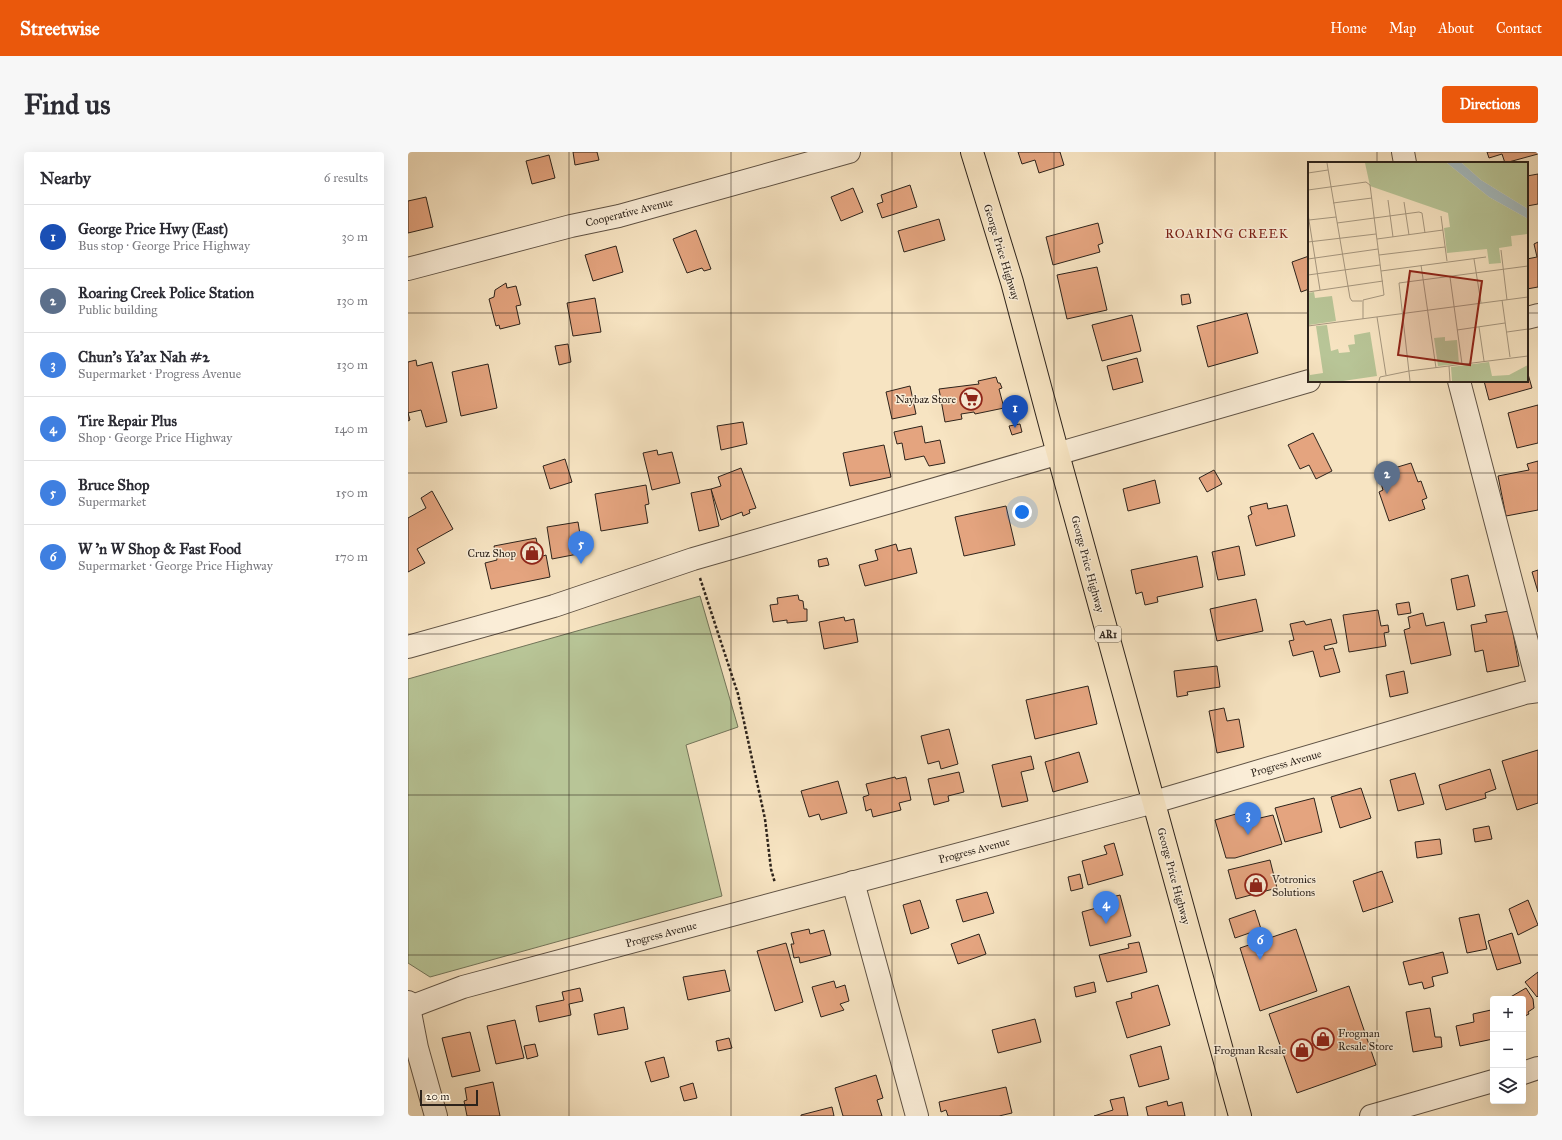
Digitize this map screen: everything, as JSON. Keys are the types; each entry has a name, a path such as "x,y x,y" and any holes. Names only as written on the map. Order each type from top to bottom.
{"highway":[{"name":"George Price Highway","path":"972,152 1012,282 1240,1116"}],"street":[{"name":"Cooperative Avenue","path":"408,269 571,226 619,216 848,152"},
{"path":"1403,152 1405,162"},
{"path":"1528,318 1538,315"},
{"path":"408,647 554,606 693,559 1308,381"},
{"path":"1459,382 1538,684"},
{"name":"Progress Avenue","path":"409,1004 463,987 1154,802 1525,693 1538,691"},
{"path":"853,882 918,1116"},
{"path":"409,1004 417,1048 436,1116"},
{"path":"1526,1072 1538,1068"},
{"path":"1371,1116 1490,1082"}],"path":[{"path":"693,559 738,694 765,819 771,869 779,902"}],"green space":[{"path":"700,596 738,727 686,745 722,896 430,977 408,963 408,679"}],"building":[{"path":"573,152 597,152 599,160 575,165"},
{"path":"1018,152 1060,152 1064,165 1039,173 1035,160 1022,164"},
{"path":"1487,152 1538,152 1538,154 1509,162 1505,162 1502,154 1489,158"},
{"path":"549,155 555,178 532,184 526,161"},
{"path":"1538,174 1538,204 1528,206 1528,176"},
{"path":"910,185 917,207 882,218 877,204 883,202 881,195"},
{"path":"853,188 863,212 841,221 831,197"},
{"path":"426,197 433,227 408,233 408,201"},
{"path":"939,219 945,240 904,252 898,231"},
{"path":"1098,223 1103,243 1098,245 1100,252 1053,265 1046,237"},
{"path":"696,230 711,269 704,271 702,268 687,273 673,239"},
{"path":"1538,242 1538,287 1528,289 1528,259 1537,257 1534,244"},
{"path":"616,246 623,272 593,281 585,255"},
{"path":"1308,256 1308,289 1301,292 1292,262"},
{"path":"1097,267 1107,310 1067,319 1057,275"},
{"path":"506,283 507,288 516,286 521,305 516,306 520,324 500,329 499,325 496,326 489,299 494,297 495,290"},
{"path":"1189,294 1191,303 1182,305 1181,295"},
{"path":"595,298 601,332 573,336 567,303"},
{"path":"1247,313 1258,353 1208,367 1197,326"},
{"path":"1132,315 1141,351 1102,361 1092,325"},
{"path":"568,344 571,362 559,365 555,346"},
{"path":"1137,358 1143,382 1113,390 1107,366"},
{"path":"416,360 417,366 432,362 447,422 426,427 421,410 408,413 408,362"},
{"path":"488,364 497,408 461,416 452,372"},
{"path":"1528,374 1532,388 1489,400 1484,382 1528,382"},
{"name":"Naybaz Store","path":"996,377 1002,388 999,389 1004,408 975,414 974,412 961,414 962,419 945,422 939,389 979,384 978,381"},
{"path":"910,386 916,414 892,419 886,392"},
{"path":"1538,405 1538,443 1517,448 1508,413"},
{"path":"743,422 747,444 721,450 717,426"},
{"path":"1020,424 1022,432 1012,435 1009,426"},
{"path":"922,426 925,443 940,440 945,463 929,466 924,456 905,460 902,443 897,444 894,432"},
{"path":"1313,433 1332,471 1316,479 1309,465 1300,469 1288,445"},
{"path":"884,445 891,477 850,486 843,453"},
{"path":"657,450 658,455 672,452 680,483 652,490 643,453"},
{"path":"565,459 572,482 550,489 543,466"},
{"path":"1538,461 1538,510 1506,516 1498,476 1529,470 1527,464"},
{"path":"1411,463 1418,482 1421,481 1427,498 1422,500 1425,509 1389,521 1379,492 1383,490 1380,480 1393,475 1391,469"},
{"path":"741,468 756,508 749,510 750,513 743,516 742,512 721,520 711,489 721,486 718,477"},
{"path":"1214,470 1222,484 1207,492 1199,478"},
{"path":"1155,480 1160,503 1128,511 1123,489"},
{"path":"646,485 649,504 645,505 648,523 601,531 595,494"},
{"path":"711,489 719,526 699,531 691,493"},
{"path":"432,491 453,529 417,549 425,563 408,572 408,518 426,508 421,498"},
{"path":"1267,503 1268,509 1287,505 1295,536 1256,546 1248,516 1252,514 1250,507"},
{"path":"1006,506 1015,545 964,556 955,517"},
{"path":"578,522 583,553 552,559 547,527"},
{"path":"536,538 540,557 546,555 550,577 491,589 485,563 497,560 494,546"},
{"path":"896,544 898,551 911,548 917,573 865,586 859,565 878,560 875,550"},
{"path":"1239,546 1245,575 1218,580 1212,552"},
{"path":"1197,556 1203,587 1157,597 1158,602 1145,605 1142,592 1136,594 1131,570"},
{"path":"827,558 829,565 819,567 818,560"},
{"path":"1538,570 1538,592 1532,572"},
{"path":"1468,575 1475,606 1457,610 1451,579"},
{"path":"798,595 799,600 803,601 804,609 807,609 807,621 787,623 787,620 773,622 770,605 778,604 777,598"},
{"path":"1256,599 1263,631 1217,641 1210,609"},
{"path":"1409,602 1411,613 1398,615 1396,604"},
{"path":"1378,610 1381,626 1388,625 1389,632 1384,633 1386,646 1349,652 1343,615"},
{"path":"1509,611 1519,666 1487,672 1483,650 1475,652 1471,625 1487,622 1485,615"},
{"path":"1423,613 1426,626 1444,622 1451,655 1411,664 1404,630 1410,628 1408,617"},
{"path":"844,617 845,621 854,619 858,642 824,649 819,622"},
{"path":"1331,619 1337,643 1324,646 1325,650 1333,648 1340,672 1320,677 1313,651 1293,656 1289,641 1294,640 1290,624 1304,621 1306,625"},
{"path":"1217,666 1220,687 1187,692 1188,695 1177,697 1174,671"},
{"path":"1404,671 1408,693 1390,697 1386,675"},
{"path":"1088,686 1097,724 1035,739 1026,700"},
{"path":"1224,708 1227,721 1239,719 1244,747 1217,753 1209,711"},
{"path":"949,729 958,764 941,769 939,761 928,764 921,736"},
{"path":"1538,750 1538,803 1517,810 1502,761"},
{"path":"1079,752 1088,782 1053,792 1045,762"},
{"path":"1031,756 1034,769 1021,772 1028,801 1002,807 992,765"},
{"path":"1490,769 1496,789 1485,793 1486,798 1446,810 1439,785"},
{"path":"959,772 964,792 948,796 949,801 934,805 928,779"},
{"path":"1415,773 1424,804 1398,811 1390,780"},
{"path":"895,777 896,779 906,777 911,800 899,803 901,810 873,817 871,809 866,811 863,797 869,795 866,784"},
{"path":"838,781 847,813 821,820 819,814 809,817 801,791"},
{"path":"1361,788 1371,818 1340,828 1331,797"},
{"path":"1314,798 1322,832 1285,842 1275,808"},
{"path":"1257,808 1260,818 1273,815 1282,844 1235,858 1226,858 1215,820"},
{"path":"1489,826 1492,839 1475,842 1473,829"},
{"path":"1440,839 1442,854 1417,858 1415,842"},
{"path":"1114,843 1123,875 1088,885 1082,861 1107,854 1104,846"},
{"path":"1270,860 1277,888 1236,899 1228,870"},
{"path":"1382,871 1393,902 1363,912 1353,881"},
{"path":"1080,874 1083,888 1071,891 1068,877"},
{"path":"987,892 994,913 963,922 956,900"},
{"path":"1120,895 1131,936 1090,946 1082,912 1107,905 1105,899"},
{"path":"920,900 929,928 911,934 903,905"},
{"path":"1528,900 1538,925 1518,935 1509,909"},
{"path":"1255,910 1261,929 1235,938 1229,919"},
{"path":"1479,914 1487,949 1467,953 1459,918"},
{"path":"809,929 810,934 824,930 831,955 800,963 799,957 794,958 791,944 794,944 791,933"},
{"path":"1296,929 1317,991 1260,1011 1240,948"},
{"path":"1512,933 1521,963 1497,970 1488,941"},
{"path":"979,934 986,954 958,964 951,944"},
{"path":"1139,942 1147,972 1107,982 1099,955 1129,948 1128,944"},
{"path":"786,943 803,1002 775,1011 757,951"},
{"path":"1443,952 1448,973 1432,977 1434,986 1424,989 1422,982 1409,985 1403,962"},
{"path":"725,970 730,991 688,1000 683,977"},
{"path":"1538,972 1538,996 1537,997 1525,982"},
{"path":"834,981 836,988 845,985 849,1001 840,1004 844,1010 821,1017 812,987"},
{"path":"1094,982 1096,992 1076,997 1074,987"},
{"path":"1158,985 1170,1025 1127,1038 1116,1002 1132,998 1131,993"},
{"name":"Frogman Resale Store","path":"1349,986 1376,1065 1297,1093 1269,1014"},
{"path":"580,988 583,1001 569,1004 571,1015 539,1022 536,1006 564,1000 562,992"},
{"path":"1526,988 1533,999 1534,1008 1526,1016 1526,996 1512,996"},
{"path":"624,1007 628,1029 598,1035 594,1014"},
{"path":"1430,1008 1435,1037 1441,1037 1442,1047 1413,1052 1406,1012"},
{"path":"1490,1010 1490,1040 1460,1046 1456,1026 1474,1022 1473,1014"},
{"path":"1035,1019 1041,1042 998,1053 992,1030"},
{"path":"515,1020 524,1058 496,1064 487,1026"},
{"path":"470,1032 480,1071 452,1077 442,1038"},
{"path":"729,1038 732,1048 718,1051 716,1041"},
{"path":"535,1044 538,1056 527,1059 524,1046"},
{"path":"1161,1046 1169,1079 1139,1087 1130,1055"},
{"path":"664,1057 669,1077 651,1082 645,1062"},
{"path":"876,1075 883,1098 877,1100 882,1116 843,1116 835,1088"},
{"path":"493,1082 500,1116 467,1116 464,1101 467,1100 465,1088"},
{"path":"693,1083 697,1098 684,1101 680,1087"},
{"path":"1006,1087 1012,1113 999,1116 948,1116 946,1110 941,1112 939,1102"},
{"path":"1124,1097 1128,1116 1094,1116 1113,1110 1110,1100"},
{"path":"1167,1101 1168,1106 1182,1102 1185,1116 1148,1116 1146,1107"},
{"path":"832,1107 834,1116 801,1116 801,1115"}],"place":[{"name":"Naybaz Store","path":"971,399"},
{"name":"George Price Hwy (East)","path":"1015,428"},
{"name":"Roaring Creek Police Station","path":"1387,494"},
{"name":"Cruz Shop","path":"532,553"},
{"name":"Bruce Shop","path":"581,564"},
{"name":"Chun's Ya'ax Nah #2","path":"1248,835"},
{"name":"Votronics Solutions","path":"1256,885"},
{"name":"Tire Repair Plus","path":"1106,924"},
{"name":"W 'n W Shop & Fast Food","path":"1260,960"},
{"name":"Frogman Resale Store","path":"1323,1039"},
{"name":"Frogman Resale","path":"1302,1050"}],"district":[{"name":"ROARING CREEK","path":"1227,233"}]}
